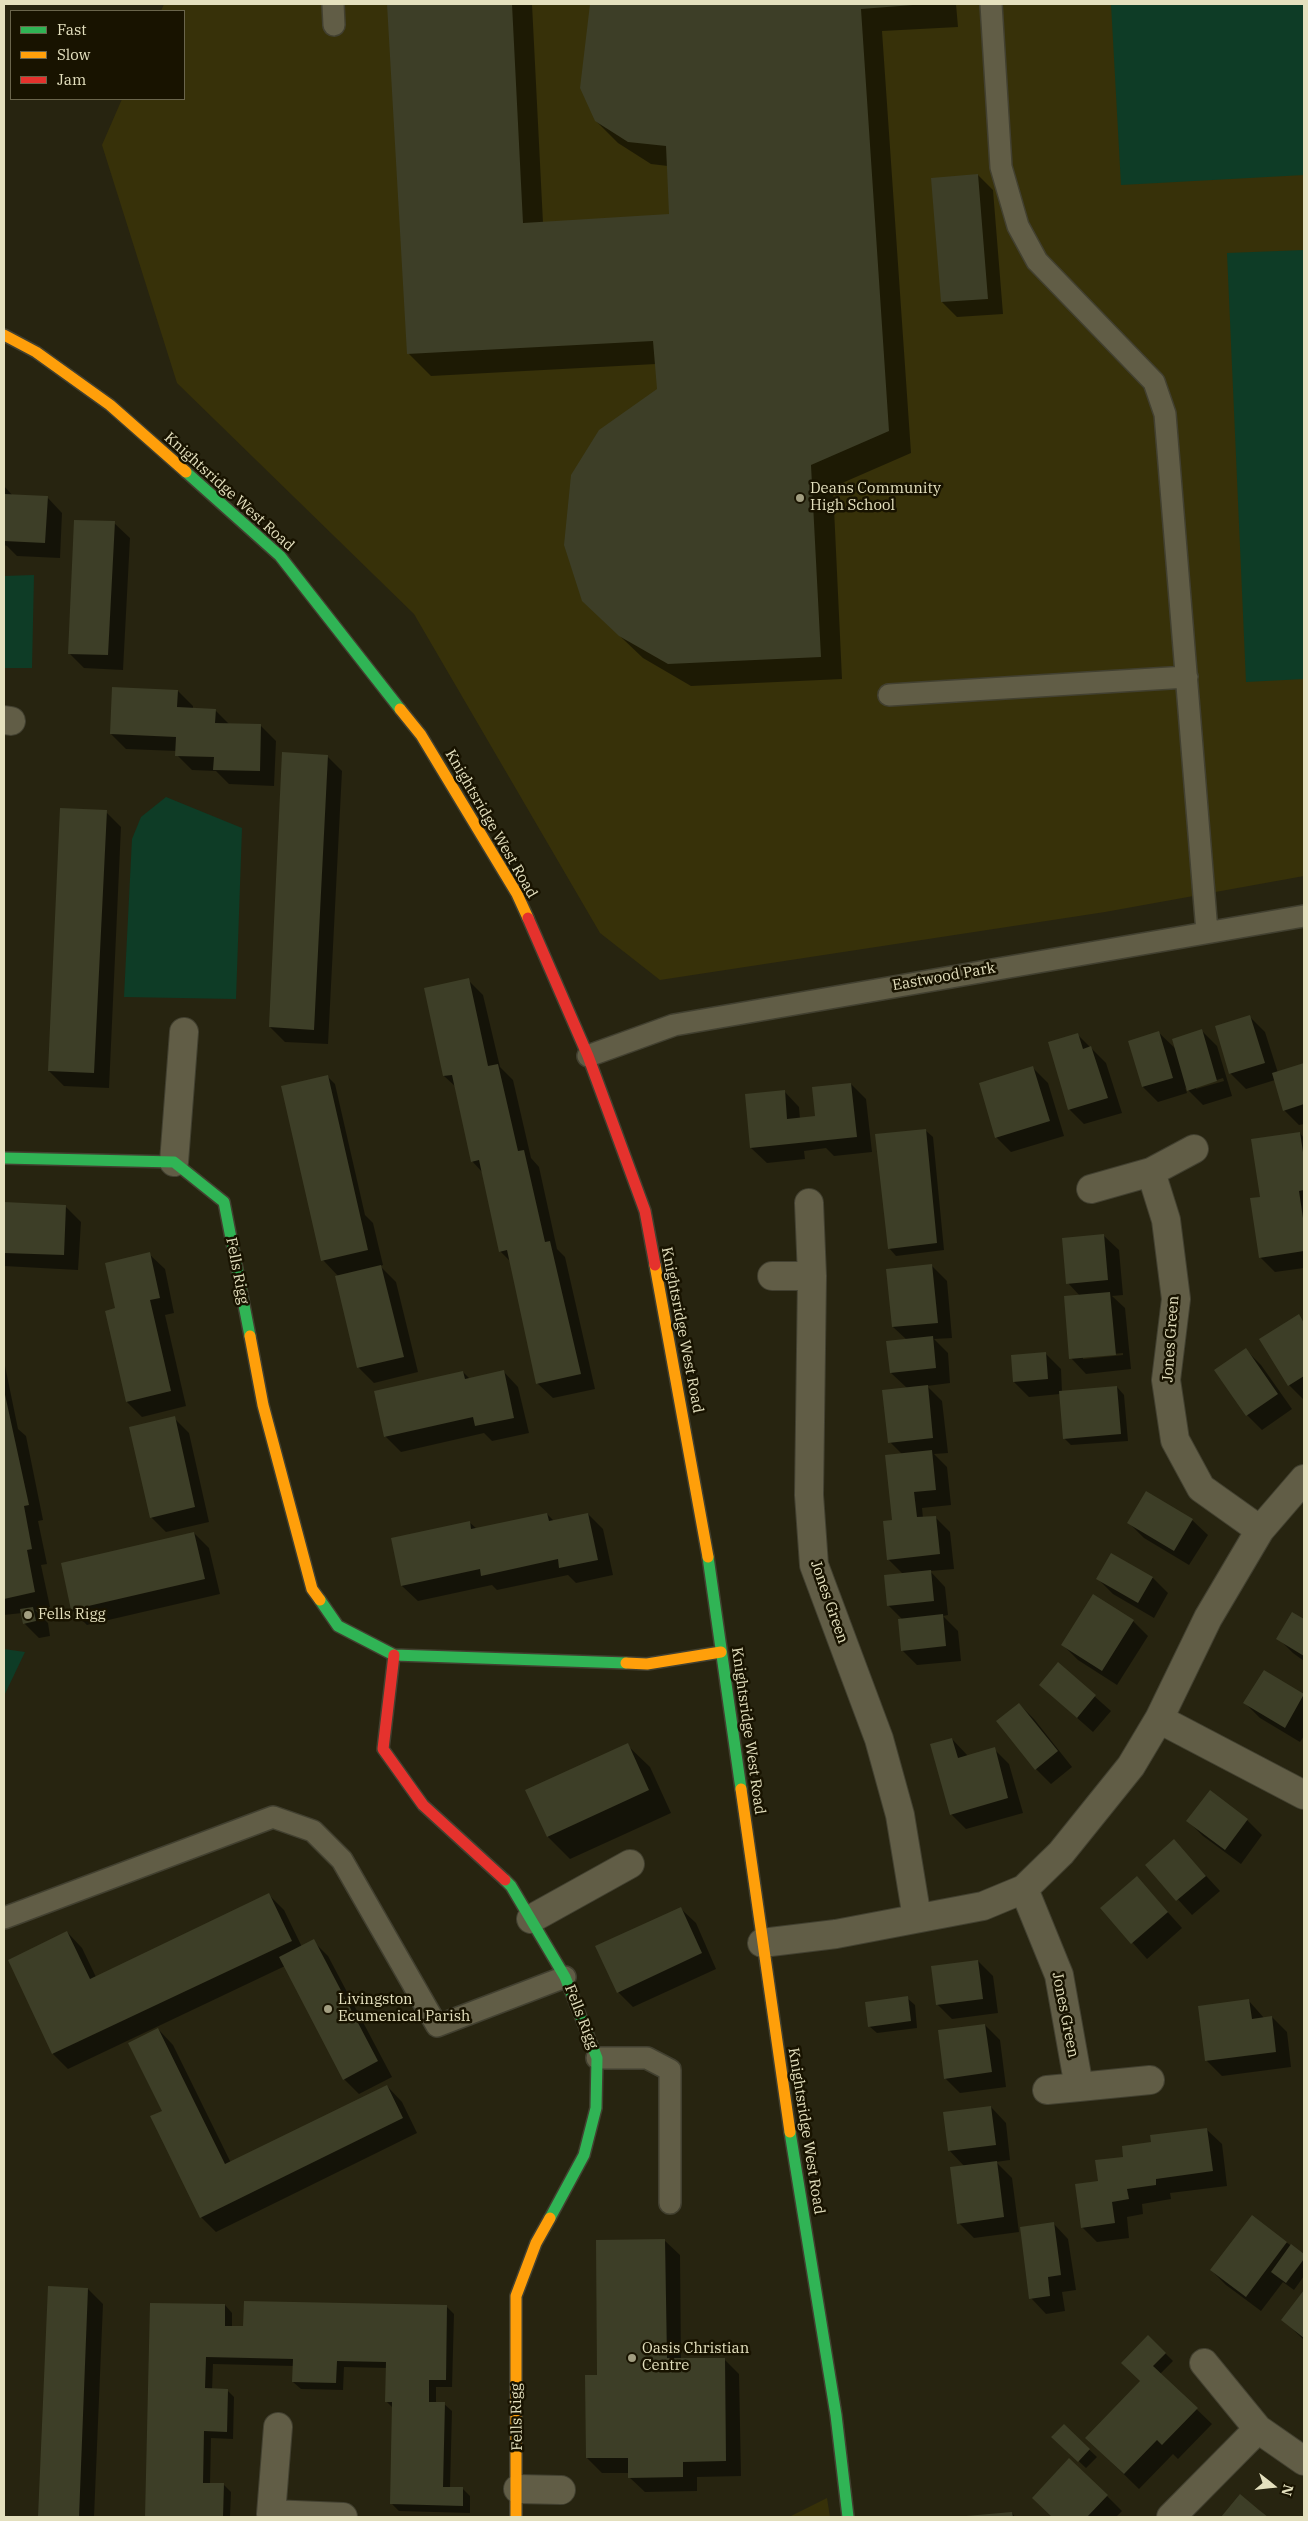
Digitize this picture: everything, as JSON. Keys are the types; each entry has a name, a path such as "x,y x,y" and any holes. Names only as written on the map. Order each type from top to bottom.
{"street":[{"name":"Knightsridge West Road","path":"10,324 36,352"},
{"name":"Knightsridge West Road","path":"4,335 36,352 110,405 280,556 421,735 517,894 588,1056 645,1211 700,1511 762,1943 836,2415 848,2512"},
{"path":"4,1158 174,1162 184,1032"},
{"path":"1091,1189 1151,1172 1194,1149"},
{"name":"Fells Rigg","path":"174,1162 224,1202 263,1405 312,1589 338,1626 394,1655 647,1664 721,1652"},
{"name":"Jones Green","path":"1151,1172 1166,1220 1176,1299 1166,1380 1175,1440 1201,1488 1260,1530"},
{"name":"Jones Green","path":"809,1203 812,1276 808,1495 814,1565 879,1739 900,1815 917,1918"},
{"path":"772,1276 812,1276"},
{"path":"762,1943 836,1934 983,1906 1024,1889 1061,1853 1131,1766 1159,1719 1208,1618 1260,1530 1304,1479"},
{"name":"Fells Rigg","path":"394,1655 384,1750 423,1805 511,1886 566,1977 597,2058 596,2108 584,2155 536,2243 516,2296 518,2489 516,2517"},
{"path":"1159,1719 1304,1795"},
{"path":"531,1919 630,1864"},
{"name":"Jones Green","path":"1024,1889 1059,1975 1079,2087"},
{"path":"1047,2090 1150,2080"},
{"path":"1204,2363 1258,2429 1304,2461"},
{"path":"278,2427 271,2514 343,2517"},
{"path":"1172,2517 1258,2429"},
{"path":"518,2489 560,2490"}],"lane":[{"path":"333,4 334,25"},
{"path":"992,4 1001,168 1018,226 1037,261 1154,382 1165,414 1207,932"},
{"path":"889,695 1187,677"},
{"name":"Eastwood Park","path":"588,1056 674,1025 1304,916"},
{"path":"4,1918 273,1817 313,1831 342,1860 437,2026 566,1977"},
{"path":"597,2058 647,2058 670,2070 670,2203"}],"shaded area":[{"name":"Deans Community High School","path":"164,4 1304,4 1304,876 1105,912 660,980 600,933 414,614 177,383 102,145 122,100 185,100 185,10 161,10"},
{"path":"827,2498 830,2517 789,2517"}],"green space":[{"path":"1111,4 1304,4 1304,175 1121,185"},
{"path":"1304,250 1304,679 1246,682 1227,253"},
{"path":"34,575 32,668 4,668 4,576"},
{"path":"166,797 242,828 236,999 124,997 132,839 141,817"},
{"path":"4,1649 25,1652 4,1696"}],"building":[{"path":"387,4 512,4 523,223 669,214 666,146 628,142 595,121 580,88 590,4 926,4 861,9 889,431 811,465 821,657 668,664 619,636 582,601 564,545 571,475 599,430 657,389 653,341 407,354"},
{"path":"978,174 988,299 941,302 931,178"},
{"path":"4,494 48,496 45,543 4,541"},
{"path":"74,520 115,521 108,655 68,654"},
{"path":"112,687 178,690 177,707 216,709 215,723 261,724 260,771 213,770 214,757 175,756 176,737 110,734"},
{"path":"282,752 328,755 314,1030 269,1027"},
{"path":"60,808 107,810 94,1073 48,1071"},
{"path":"469,978 488,1066 498,1064 518,1151 524,1150 545,1242 550,1241 581,1374 536,1384 507,1250 499,1252 479,1160 471,1162 452,1075 443,1076 424,988"},
{"path":"1250,1015 1265,1063 1229,1074 1215,1026"},
{"path":"1202,1029 1217,1081 1187,1091 1172,1039"},
{"path":"1159,1031 1173,1078 1142,1087 1128,1041"},
{"path":"1078,1033 1083,1049 1091,1046 1108,1098 1068,1110 1048,1042"},
{"path":"1304,1063 1304,1104 1283,1111 1272,1073"},
{"path":"1033,1066 1050,1121 995,1138 979,1083"},
{"path":"328,1075 368,1250 321,1261 281,1086"},
{"path":"851,1083 857,1137 750,1148 745,1094 785,1090 787,1119 815,1116 812,1087"},
{"path":"926,1129 937,1243 888,1249 875,1134"},
{"path":"1300,1132 1304,1159 1304,1190 1299,1191 1304,1225 1304,1251 1259,1258 1250,1198 1260,1197 1251,1139"},
{"path":"4,1202 66,1205 64,1255 4,1253"},
{"path":"1104,1234 1108,1280 1066,1284 1062,1238"},
{"path":"150,1252 160,1298 150,1300 171,1391 126,1402 105,1311 115,1308 105,1263"},
{"path":"932,1264 938,1323 892,1327 886,1269"},
{"path":"381,1265 404,1357 357,1368 335,1276"},
{"path":"1110,1292 1116,1355 1069,1359 1064,1296"},
{"path":"1299,1314 1304,1323 1304,1376 1288,1386 1259,1339"},
{"path":"933,1336 936,1368 890,1373 886,1341"},
{"path":"1246,1348 1278,1394 1246,1416 1214,1370"},
{"path":"1046,1352 1048,1379 1013,1382 1011,1355"},
{"path":"504,1370 514,1418 475,1426 473,1417 384,1437 374,1391 463,1371 465,1379"},
{"path":"928,1385 933,1438 888,1443 882,1390"},
{"path":"1117,1386 1121,1434 1063,1439 1059,1391"},
{"path":"4,1390 29,1505 24,1506 32,1549 27,1550 35,1592 4,1599"},
{"path":"175,1416 195,1507 150,1518 129,1427"},
{"path":"932,1450 936,1490 914,1492 917,1517 936,1516 940,1554 887,1560 883,1521 892,1520 885,1455"},
{"path":"1146,1491 1193,1519 1174,1551 1127,1523"},
{"path":"547,1513 549,1521 588,1513 598,1560 559,1568 558,1559 481,1576 480,1569 401,1586 391,1538 470,1521 471,1529"},
{"path":"194,1532 205,1579 71,1610 61,1563"},
{"path":"1111,1553 1153,1577 1138,1603 1096,1579"},
{"path":"931,1570 934,1601 887,1606 884,1575"},
{"path":"1093,1594 1134,1620 1102,1671 1061,1645"},
{"name":"Fells Rigg","path":"33,1607 36,1621 23,1624 20,1609"},
{"path":"1292,1612 1304,1619 1304,1656 1276,1639"},
{"path":"943,1614 946,1646 901,1651 898,1619"},
{"path":"1058,1662 1096,1695 1077,1718 1039,1685"},
{"path":"1264,1670 1304,1694 1285,1728 1243,1703"},
{"path":"1019,1703 1058,1751 1035,1770 996,1721"},
{"path":"952,1738 958,1758 995,1747 1008,1798 950,1815 930,1744"},
{"path":"628,1743 649,1790 547,1837 525,1790"},
{"path":"1210,1790 1248,1819 1225,1850 1186,1821"},
{"path":"1174,1839 1206,1876 1176,1901 1145,1865"},
{"path":"1137,1876 1168,1912 1131,1944 1100,1908"},
{"path":"269,1893 292,1941 52,2054 8,1960 67,1931 90,1979"},
{"path":"681,1907 702,1953 617,1993 595,1946"},
{"name":"Livingston Ecumenical Parish","path":"314,1939 378,2061 343,2080 279,1957"},
{"path":"978,1960 983,1999 936,2005 931,1966"},
{"path":"908,1996 911,2021 868,2027 865,2002"},
{"path":"1249,1999 1252,2019 1272,2016 1276,2052 1205,2061 1198,2006"},
{"path":"985,2024 992,2072 944,2079 938,2030"},
{"path":"158,2028 225,2164 387,2085 403,2118 200,2218 150,2116 162,2111 128,2043"},
{"path":"991,2106 996,2145 948,2151 943,2112"},
{"path":"1207,2128 1213,2171 1156,2179 1156,2185 1127,2189 1129,2199 1112,2202 1115,2223 1081,2228 1075,2184 1098,2181 1095,2160 1123,2157 1122,2146 1151,2142 1150,2135"},
{"path":"997,2161 1004,2217 957,2224 950,2167"},
{"path":"1252,2215 1287,2242 1246,2297 1210,2270"},
{"path":"1054,2222 1061,2275 1048,2277 1050,2296 1029,2299 1020,2227"},
{"name":"Oasis Christian Centre","path":"665,2239 667,2358 725,2358 726,2461 683,2462 683,2477 628,2478 628,2458 586,2458 585,2375 597,2375 596,2240"},
{"path":"1291,2244 1304,2254 1304,2259 1286,2283 1271,2272"},
{"path":"48,2286 88,2288 79,2517 38,2517"},
{"path":"1304,2290 1304,2338 1281,2320"},
{"path":"244,2301 447,2305 446,2380 429,2380 429,2402 445,2402 443,2487 463,2487 463,2506 390,2504 392,2402 385,2402 386,2362 337,2361 336,2383 292,2382 293,2359 206,2357 205,2388 228,2389 227,2432 204,2431 203,2483 224,2483 223,2517 145,2517 150,2303 225,2304 225,2326 243,2326"},
{"path":"1148,2335 1166,2353 1153,2366 1198,2408 1162,2445 1157,2440 1124,2474 1085,2438 1140,2381 1121,2363"},
{"path":"1064,2424 1090,2449 1078,2462 1051,2437"},
{"path":"1069,2458 1108,2495 1087,2517 1052,2517 1032,2498"},
{"path":"1240,2494 1259,2510 1268,2517 1221,2517"},
{"path":"1012,2512 1013,2517 966,2517 966,2516"}],"traffic: fast":[{"path":"186,472 280,556 400,709"},
{"path":"4,1158 174,1162 224,1202 250,1336"},
{"path":"708,1557 741,1789"},
{"path":"320,1600 338,1626 394,1655 626,1663"},
{"path":"505,1880 511,1886 565,1977 597,2058 596,2108 584,2155 550,2218"},
{"path":"790,2132 836,2415 848,2517"}],"traffic: slow":[{"path":"4,335 36,352 110,405 186,472"},
{"path":"400,709 421,735 517,894 528,918"},
{"path":"655,1265 708,1557"},
{"path":"250,1336 263,1405 312,1589 320,1600"},
{"path":"626,1663 647,1664 721,1652"},
{"path":"741,1789 790,2132"},
{"path":"516,2517 516,2296 536,2243 550,2218"}],"traffic: jam":[{"path":"528,918 588,1056 645,1211 655,1265"},
{"path":"394,1655 383,1749 423,1805 505,1880"}],"place":[{"name":"Deans Community High School","path":"800,498"},
{"name":"Fells Rigg","path":"28,1615"},
{"name":"Livingston Ecumenical Parish","path":"328,2009"},
{"name":"Oasis Christian Centre","path":"632,2358"}]}
